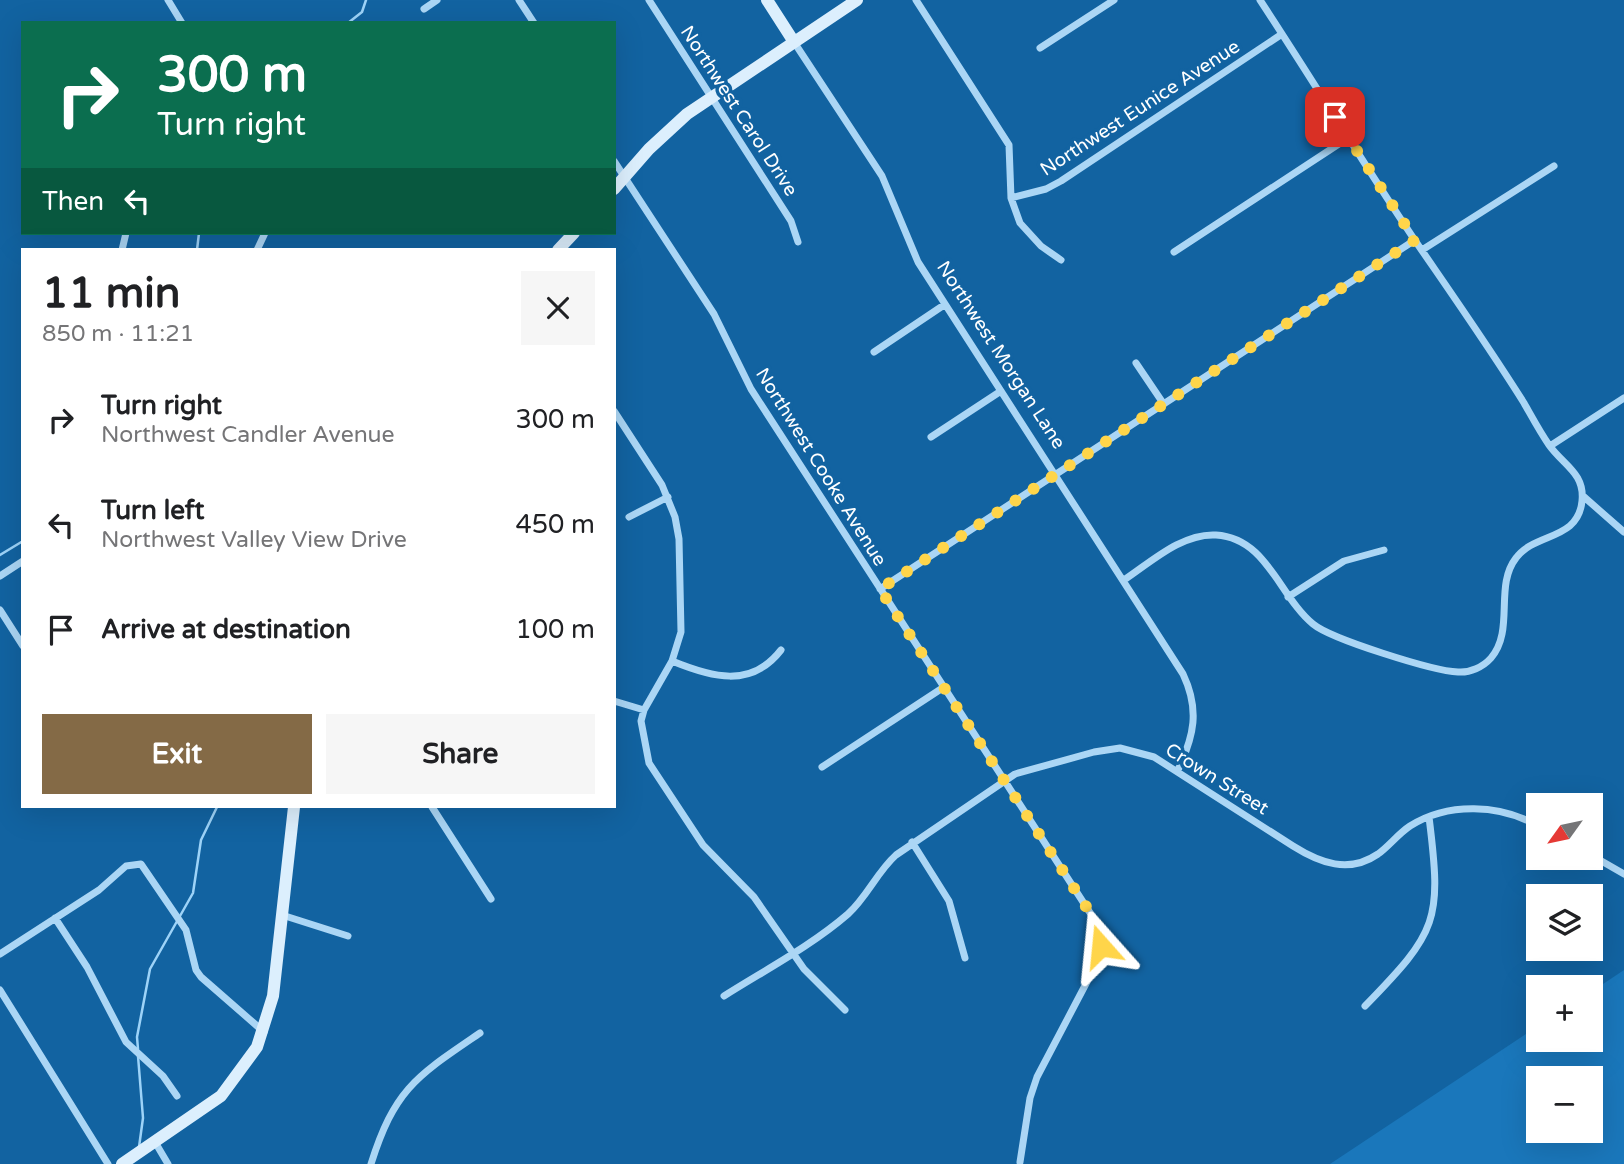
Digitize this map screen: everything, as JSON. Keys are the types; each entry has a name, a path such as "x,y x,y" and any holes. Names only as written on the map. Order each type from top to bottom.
{"main road":[{"name":"Northwest Morgan Lane","path":"767,0 794,42"},
{"path":"616,187 669,129 711,97 857,0"},
{"path":"560,248 572,235"},
{"path":"122,1164 208,1107 231,1086 264,1032 273,996 293,808"}],"street":[{"path":"168,0 181,21"},
{"path":"424,9 437,0"},
{"path":"519,0 533,21"},
{"name":"Northwest Carol Drive","path":"649,0 791,221 798,242"},
{"path":"916,0 1004,133 1012,160 1011,198 1014,210 1027,234 1061,260"},
{"path":"1040,48 1114,0"},
{"path":"1124,580 1185,541 1215,535 1242,542 1253,550 1301,614 1329,635 1449,671 1474,670 1484,665 1498,647 1512,562 1530,545 1567,529 1579,514 1583,496 1576,472 1550,446 1483,338 1415,240 1260,0"},
{"name":"Northwest Eunice Avenue","path":"1011,198 1046,189 1061,181 1282,34"},
{"name":"Northwest Morgan Lane","path":"794,42 883,176 912,251 944,305 1183,674 1194,699 1194,730 1178,770"},
{"path":"1174,252 1348,138"},
{"name":"Northwest Cooke Avenue","path":"616,164 714,314 751,389 1096,922 1101,946 1096,967 1037,1077 1030,1098 1020,1163"},
{"path":"1422,250 1554,166"},
{"path":"880,589 1415,240"},
{"path":"874,352 944,305"},
{"path":"1136,363 1163,403"},
{"path":"931,437 1001,391"},
{"path":"1550,446 1624,398"},
{"path":"616,414 668,497 679,539 681,632 672,662 644,710 641,721 644,748 660,781 703,845 754,897 813,980 845,1010"},
{"path":"1583,496 1624,532"},
{"path":"629,517 668,497"},
{"path":"1288,597 1344,561 1384,550"},
{"path":"0,576 21,562"},
{"path":"0,610 21,643"},
{"path":"672,662 708,675 732,678 757,671 781,650"},
{"path":"822,767 944,687"},
{"path":"616,702 644,710"},
{"name":"Crown Street","path":"724,996 846,915 858,904 885,865 912,842 1005,780 1030,769 1120,748 1154,757 1178,770 1293,846 1313,858 1332,864 1365,861 1407,828 1429,817 1456,810 1487,809 1526,820"},
{"path":"433,808 492,899"},
{"path":"1365,1006 1414,953 1427,931 1436,903 1437,885 1429,817"},
{"path":"912,842 949,901 965,958"},
{"path":"1603,862 1624,874"},
{"path":"0,954 99,890 126,866 141,864 186,930 196,970 201,977 264,1032"},
{"path":"282,915 348,936"},
{"path":"55,918 82,959 126,1042 163,1076 177,1096"},
{"path":"0,990 108,1164"},
{"path":"371,1164 390,1112 410,1085 480,1033"},
{"path":"155,1142 168,1164"}],"shaded area":[{"path":"1624,970 1624,1164 1330,1164 1526,1034 1526,1052 1603,1052 1603,984"}],"waterway":[{"path":"351,21 362,12 366,0"},
{"path":"197,248 199,235"},
{"path":"0,555 21,542"},
{"path":"138,1049 137,1037 150,969 193,893 201,840 217,808"},
{"path":"138,1056 143,1118 139,1147"}],"route":[{"path":"1101,946 1096,922 880,589 1415,240 1335,117"}]}
